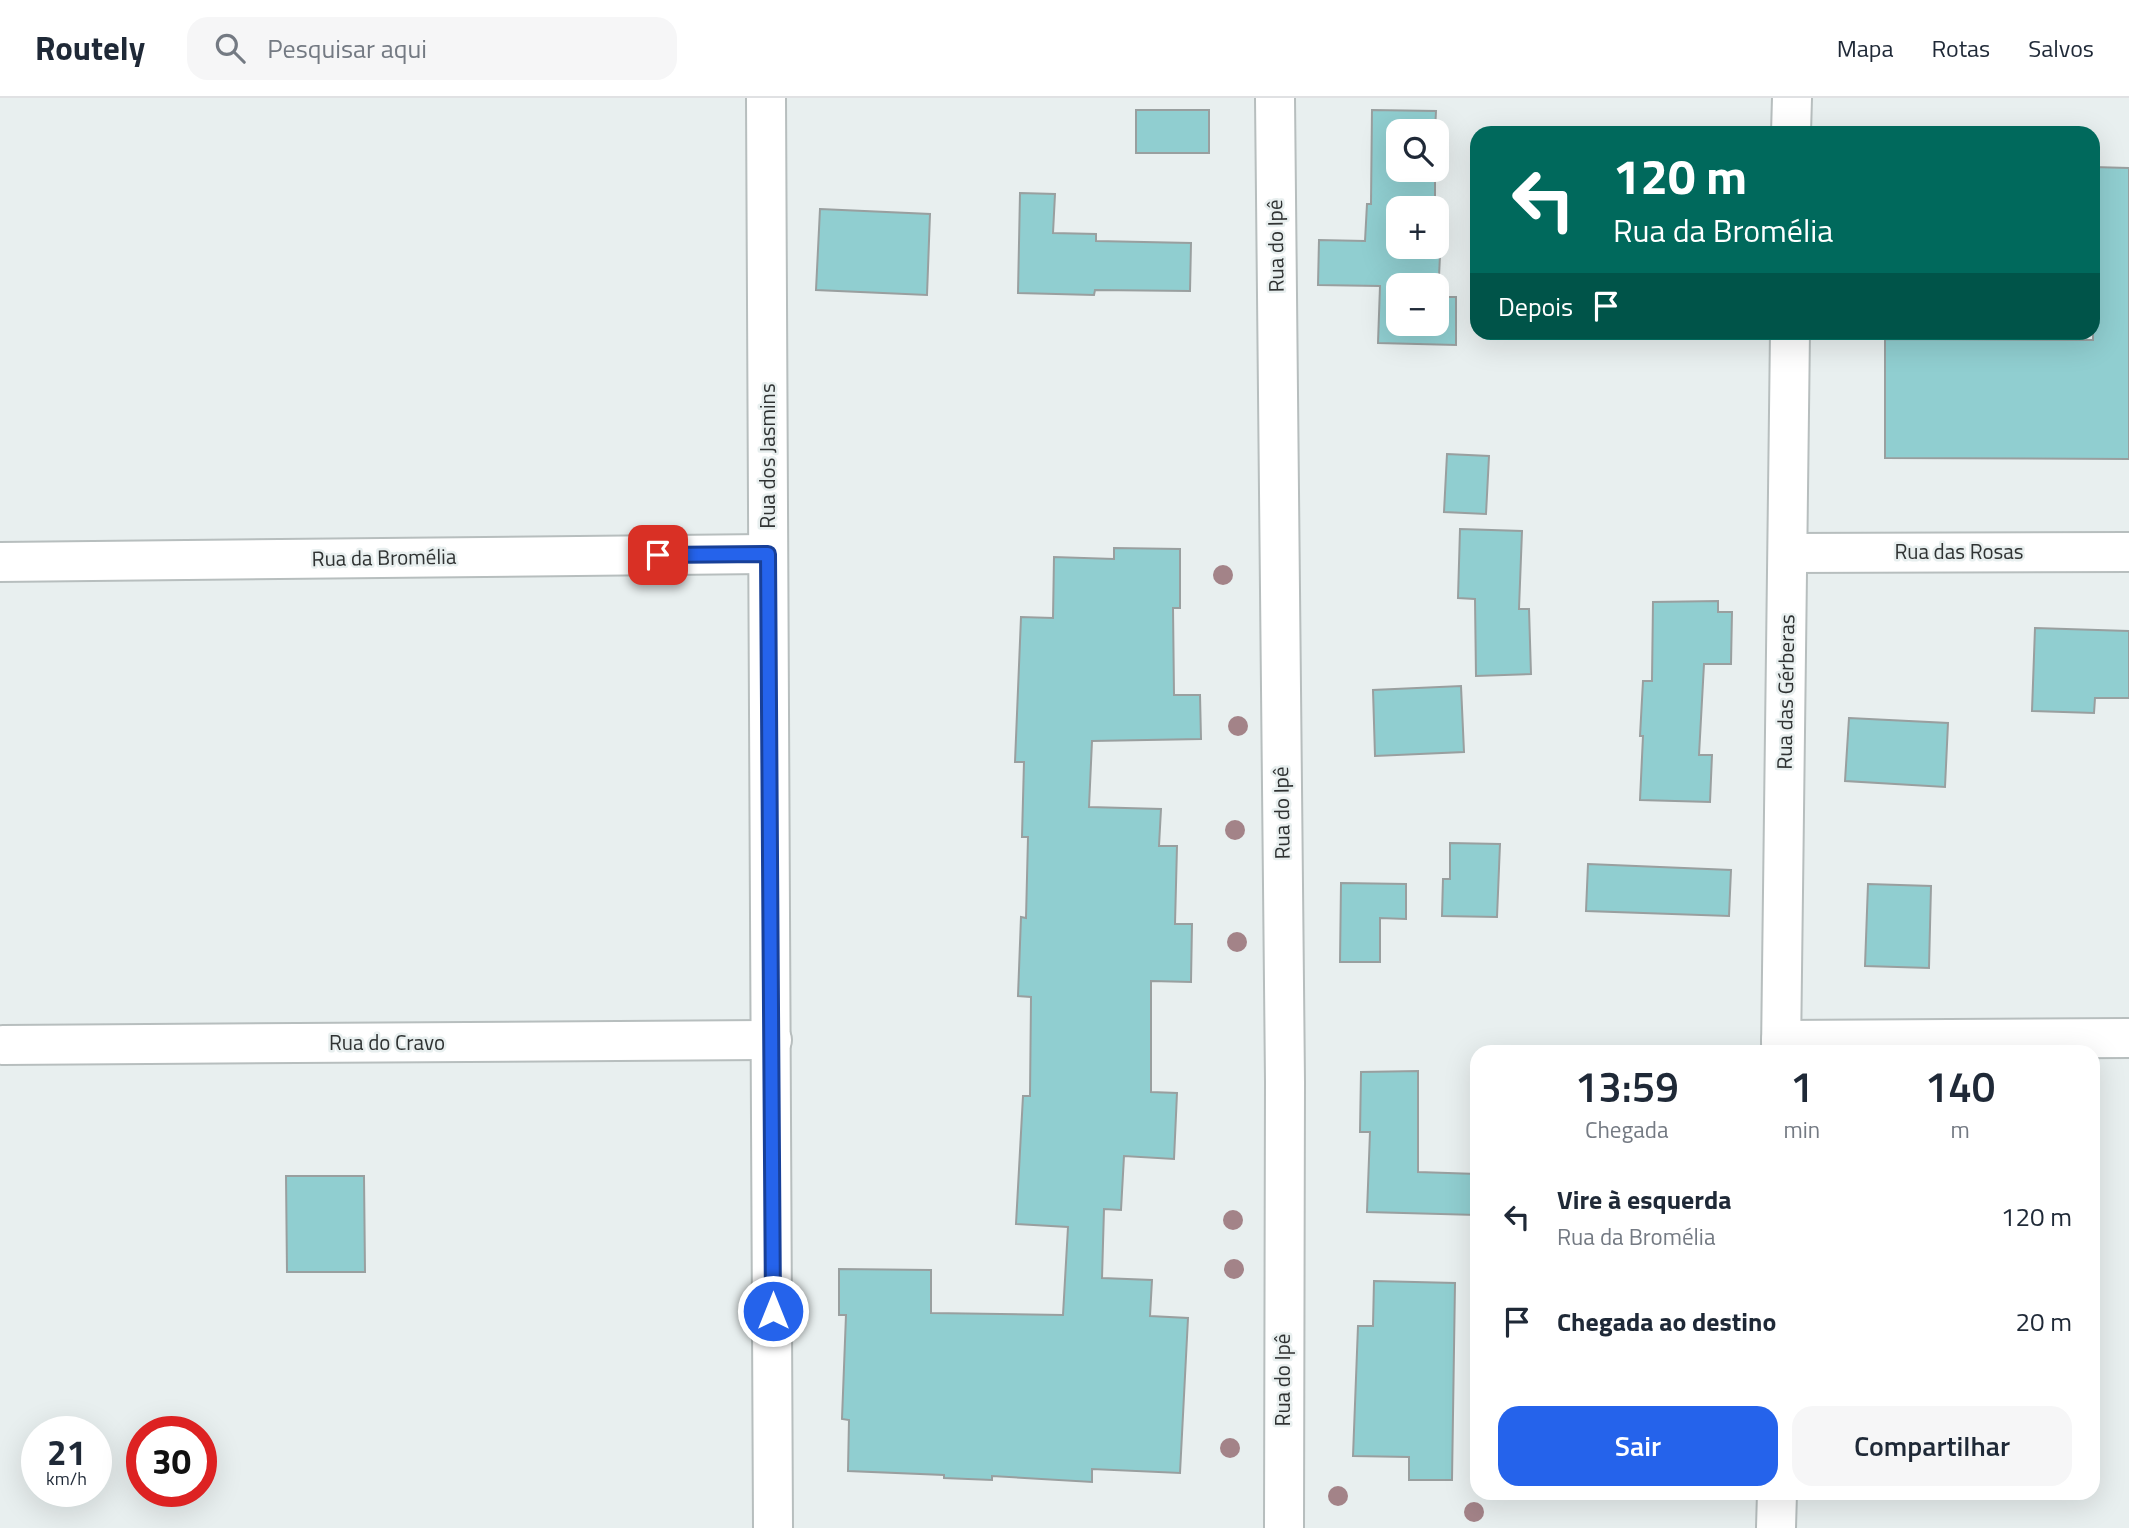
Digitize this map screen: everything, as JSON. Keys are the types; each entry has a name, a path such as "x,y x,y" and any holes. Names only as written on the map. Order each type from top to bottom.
{"street":[{"name":"Rua dos Jasmins","path":"766,98 773,1528"},
{"name":"Rua do Ipê","path":"1275,98 1285,1082 1284,1528"},
{"path":"1791,126 1792,98"},
{"name":"Rua das Gérberas","path":"1781,1045 1790,340"},
{"name":"Rua das Rosas","path":"1788,553 2129,552"},
{"name":"Rua da Bromélia","path":"0,562 768,554"},
{"path":"1824,1045 2129,1038"},
{"name":"Rua do Cravo","path":"3,1045 772,1040"},
{"path":"1776,1528 1777,1500"}],"building":[{"path":"1136,110 1209,110 1209,153 1136,153"},
{"path":"1372,110 1436,111 1436,119 1386,119 1386,182 1435,182 1435,196 1386,196 1386,259 1440,259 1439,273 1386,273 1386,336 1449,336 1449,297 1456,297 1456,345 1378,343 1380,286 1318,285 1319,240 1365,241 1367,204 1371,204"},
{"path":"2100,167 2129,168 2129,459 1885,458 1885,340 2100,340"},
{"path":"1020,193 1055,194 1053,233 1096,234 1096,241 1191,243 1190,291 1095,290 1094,295 1018,293"},
{"path":"820,209 930,214 927,295 816,290"},
{"path":"1447,454 1489,456 1486,514 1444,512"},
{"path":"1460,529 1522,531 1519,609 1529,609 1531,674 1476,676 1475,599 1458,598"},
{"path":"1114,548 1180,549 1180,608 1173,608 1174,695 1200,695 1201,739 1092,741 1089,807 1161,809 1159,846 1177,846 1175,924 1192,924 1191,982 1151,981 1151,1092 1177,1093 1174,1159 1124,1156 1121,1210 1104,1209 1102,1278 1152,1280 1150,1316 1188,1318 1180,1473 1092,1469 1092,1482 992,1476 992,1480 944,1478 944,1475 848,1471 849,1420 842,1419 846,1315 839,1315 839,1269 931,1270 931,1313 1063,1315 1068,1227 1016,1224 1023,1096 1030,1096 1031,997 1018,996 1021,917 1026,918 1028,837 1022,837 1024,762 1015,762 1021,617 1053,618 1054,557 1114,559"},
{"path":"1718,601 1718,612 1732,612 1731,664 1704,664 1699,755 1712,755 1710,802 1640,800 1643,681 1652,681 1653,602"},
{"path":"2035,628 2129,631 2129,698 2095,698 2094,713 2032,711"},
{"path":"1461,686 1464,752 1375,756 1373,690"},
{"path":"1849,718 1948,723 1945,787 1845,781"},
{"path":"1450,843 1500,844 1497,917 1442,916 1443,879 1450,879"},
{"path":"1588,864 1731,870 1729,916 1586,911"},
{"path":"1341,883 1406,884 1406,919 1380,918 1380,962 1340,962"},
{"path":"1868,884 1931,886 1929,968 1865,966"},
{"path":"1418,1071 1418,1172 1470,1174 1470,1215 1367,1212 1370,1132 1360,1132 1361,1072"},
{"path":"286,1176 364,1176 365,1272 287,1272"},
{"path":"1374,1281 1455,1283 1452,1480 1409,1480 1409,1457 1353,1456 1358,1326 1373,1326"}],"route":[{"path":"658,555 768,554 773,1311"}]}
